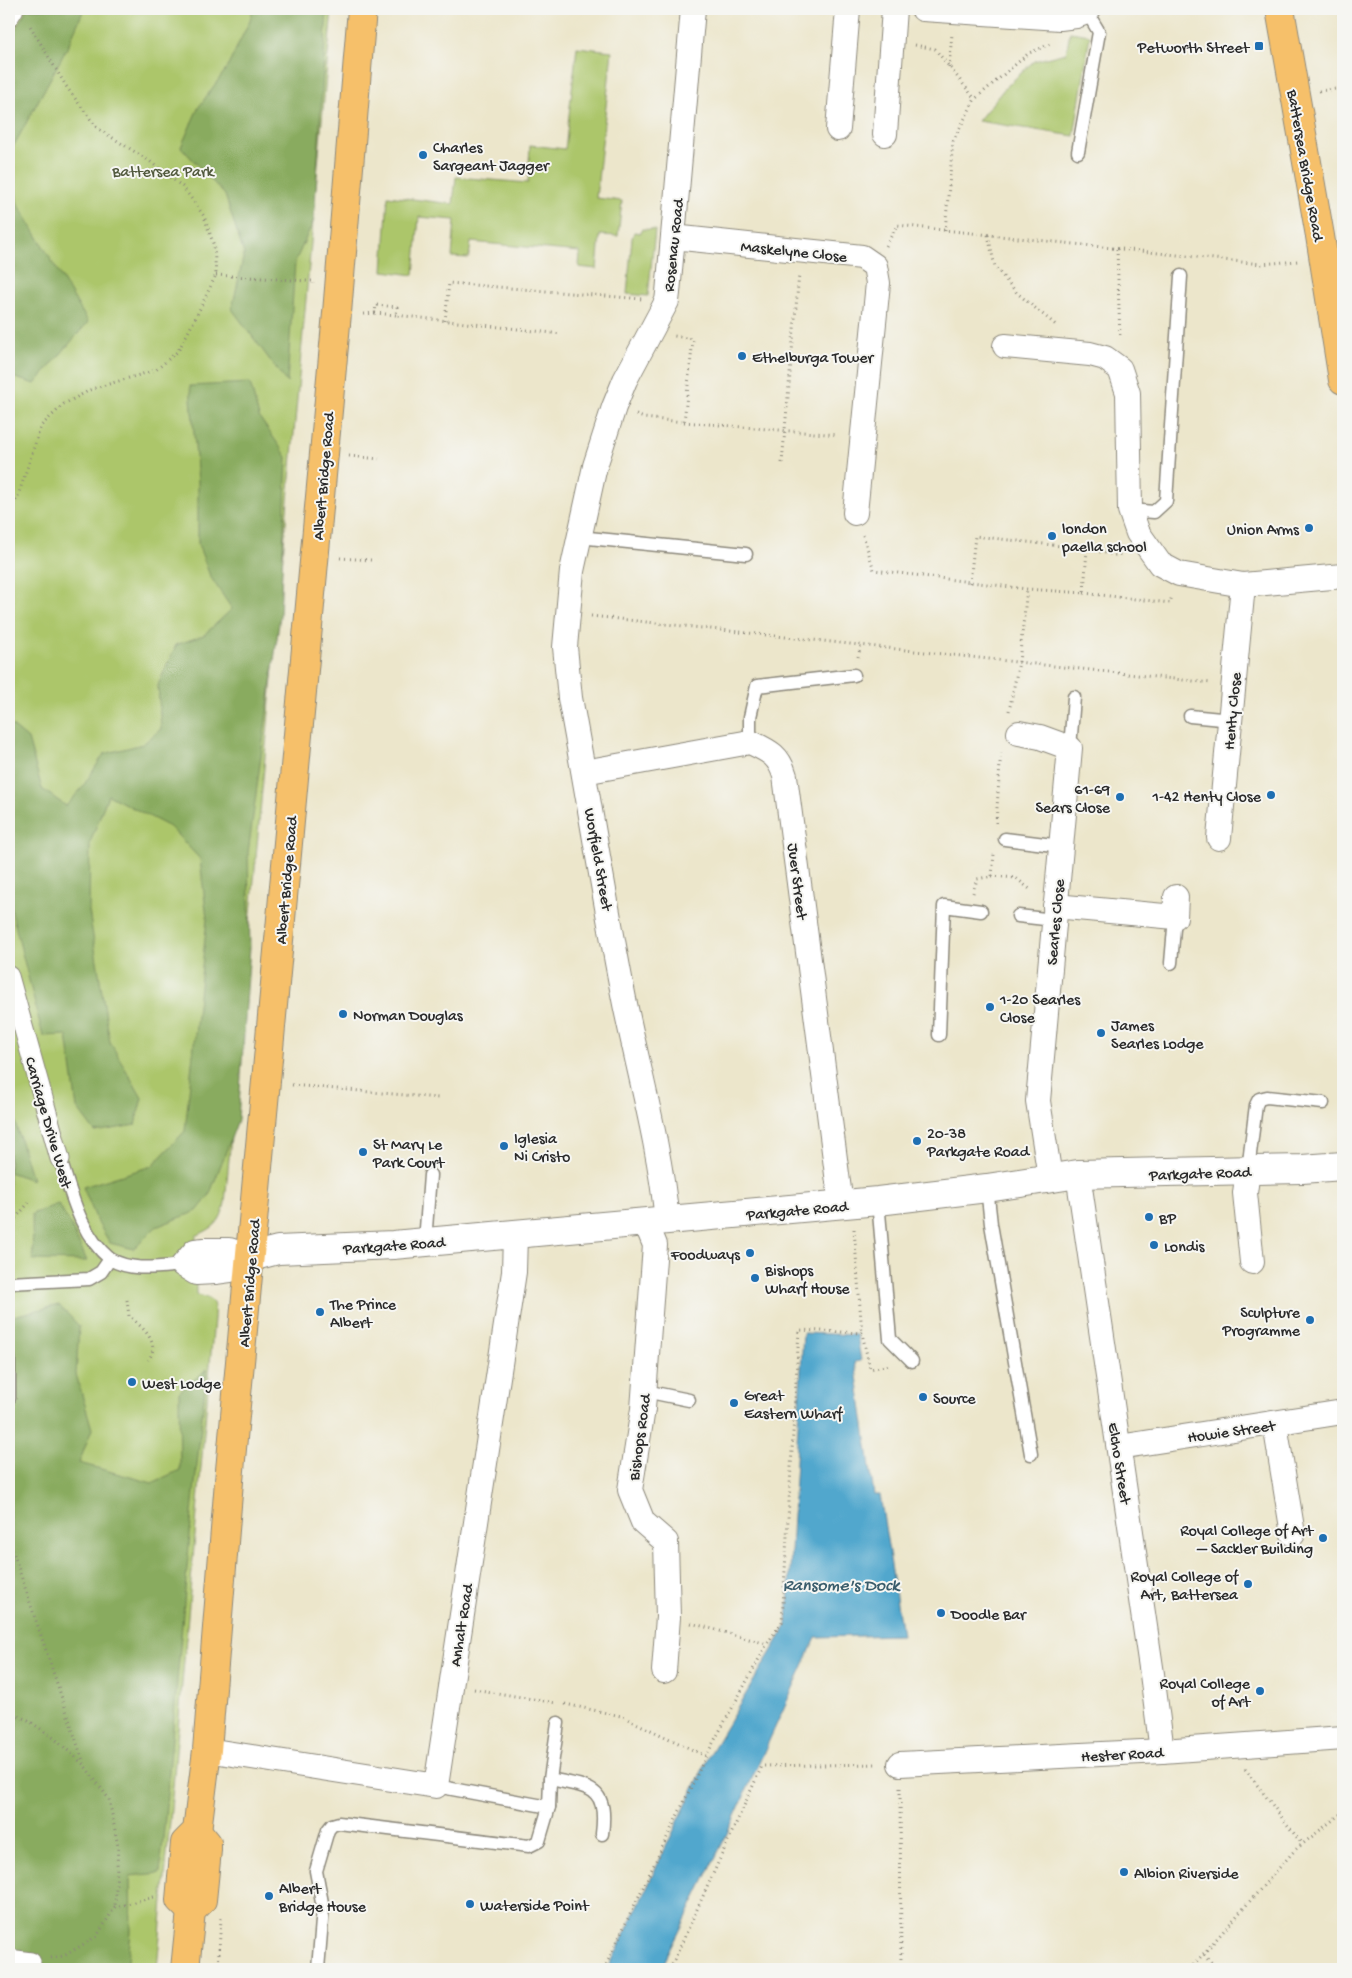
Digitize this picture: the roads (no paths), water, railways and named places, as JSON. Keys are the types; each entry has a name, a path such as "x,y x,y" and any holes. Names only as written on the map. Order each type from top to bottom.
{"main road":[{"name":"Albert Bridge Road","path":"186,1969 191,1911 180,1900 185,1843 197,1831 207,1750 229,1481 337,313 362,9"},
{"name":"Battersea Bridge Road","path":"1280,9 1343,380"}],"street":[{"name":"Rosenau Road","path":"588,497 595,466 614,407 625,380 659,316 668,293 693,9"},
{"path":"838,129 848,9"},
{"path":"885,134 894,9"},
{"path":"923,9 1060,18 1076,16 1088,10"},
{"name":"Maskelyne Close","path":"673,237 862,257 875,266 878,283 856,513"},
{"path":"1006,346 1090,354 1106,358 1120,369 1128,393 1130,510 1138,533 1160,564 1179,574 1243,585 1343,576"},
{"name":"Worfield Street","path":"588,497 572,571 565,647 569,690 625,1003 646,1101 656,1222"},
{"name":"Henty Close","path":"1219,838 1243,585"},
{"path":"1012,731 1040,737 1070,748"},
{"path":"584,772 750,742"},
{"name":"Juer Street","path":"750,742 768,750 782,764 785,776 847,1216"},
{"name":"Searles Close","path":"1050,1177 1038,1101 1048,908 1061,846 1070,748"},
{"path":"1048,908 1176,907"},
{"name":"Carriage Drive West","path":"9,976 60,1159"},
{"name":"Parkgate Road","path":"251,1257 278,1250 425,1242 656,1222 847,1216 878,1201 987,1188 1078,1174 1343,1166"},
{"path":"1248,1170 1245,1193 1252,1262"},
{"name":"Elcho Street","path":"1078,1174 1162,1751"},
{"name":"Bishops Road","path":"656,1222 645,1391 630,1490 643,1522 666,1542 668,1617 664,1671"},
{"name":"Anhalt Road","path":"436,1786 514,1272 515,1235"},
{"path":"183,1265 195,1251 229,1250 251,1257"},
{"name":"Howie Street","path":"1119,1447 1343,1412"},
{"path":"1275,1424 1293,1534"},
{"name":"Hester Road","path":"900,1764 1162,1751 1343,1738"},
{"path":"207,1750 436,1786"},
{"path":"9,1959 30,1962"}],"lane":[{"path":"1078,152 1099,32 1088,10"},
{"path":"1130,510 1154,512 1166,501 1181,276"},
{"path":"579,537 746,554"},
{"path":"750,742 750,717 757,686 854,674"},
{"path":"1070,748 1074,696"},
{"path":"1190,716 1231,720"},
{"path":"1005,839 1061,846"},
{"path":"939,1035 944,906 981,911"},
{"path":"1171,963 1176,907"},
{"path":"1018,916 1048,908"},
{"path":"1248,1170 1256,1105 1259,1099 1267,1097 1324,1102"},
{"name":"Carriage Drive West","path":"60,1159 82,1223 100,1251 110,1259"},
{"path":"425,1242 430,1175"},
{"path":"987,1188 991,1224 1031,1454"},
{"path":"878,1201 890,1339 912,1361"},
{"path":"9,1283 89,1279 101,1272 110,1259 128,1267 147,1268 183,1265"},
{"path":"9,1355 9,1398"},
{"path":"645,1391 689,1400"},
{"path":"318,1969 323,1908 316,1871 322,1845 332,1825 339,1823 529,1846 539,1841 549,1808 550,1779 558,1723"},
{"path":"550,1779 591,1789 599,1796 604,1815 602,1834"},
{"path":"436,1786 549,1808"}],"water":[{"name":"Ransome's Dock","path":"803,1333 857,1335 861,1361 855,1362 874,1495 880,1495 902,1635 816,1637 725,1838 661,1969 608,1969 710,1754 787,1625"}],"place":[{"name":"Petworth Street","path":"1259,46"},
{"name":"Charles Sargeant Jagger","path":"423,155"},
{"name":"Ethelburga Tower","path":"742,356"},
{"name":"Union Arms","path":"1309,528"},
{"name":"london paella school","path":"1052,536"},
{"name":"1-42 Henty Close","path":"1271,795"},
{"name":"61-69 Sears Close","path":"1120,797"},
{"name":"1-20 Searles Close","path":"990,1007"},
{"name":"Norman Douglas","path":"343,1014"},
{"name":"James Searles Lodge","path":"1101,1033"},
{"name":"20-38 Parkgate Road","path":"917,1141"},
{"name":"Iglesia Ni Cristo","path":"504,1146"},
{"name":"St Mary Le Park Court","path":"363,1152"},
{"name":"BP","path":"1149,1217"},
{"name":"Londis","path":"1154,1245"},
{"name":"Foodways","path":"750,1253"},
{"name":"Bishops Wharf House","path":"755,1278"},
{"name":"The Prince Albert","path":"320,1312"},
{"name":"Sculpture Programme","path":"1310,1320"},
{"name":"West Lodge","path":"132,1382"},
{"name":"Source","path":"923,1397"},
{"name":"Great Eastern Wharf","path":"734,1403"},
{"name":"Royal College of Art – Sackler Building","path":"1323,1538"},
{"name":"Royal College of Art, Battersea","path":"1248,1584"},
{"name":"Doodle Bar","path":"941,1613"},
{"name":"Royal College of Art","path":"1260,1691"},
{"name":"Albion Riverside","path":"1124,1872"},
{"name":"Albert Bridge House","path":"269,1896"},
{"name":"Waterside Point","path":"470,1904"}],"park label":[{"name":"Battersea Park","path":"163,170"}]}
